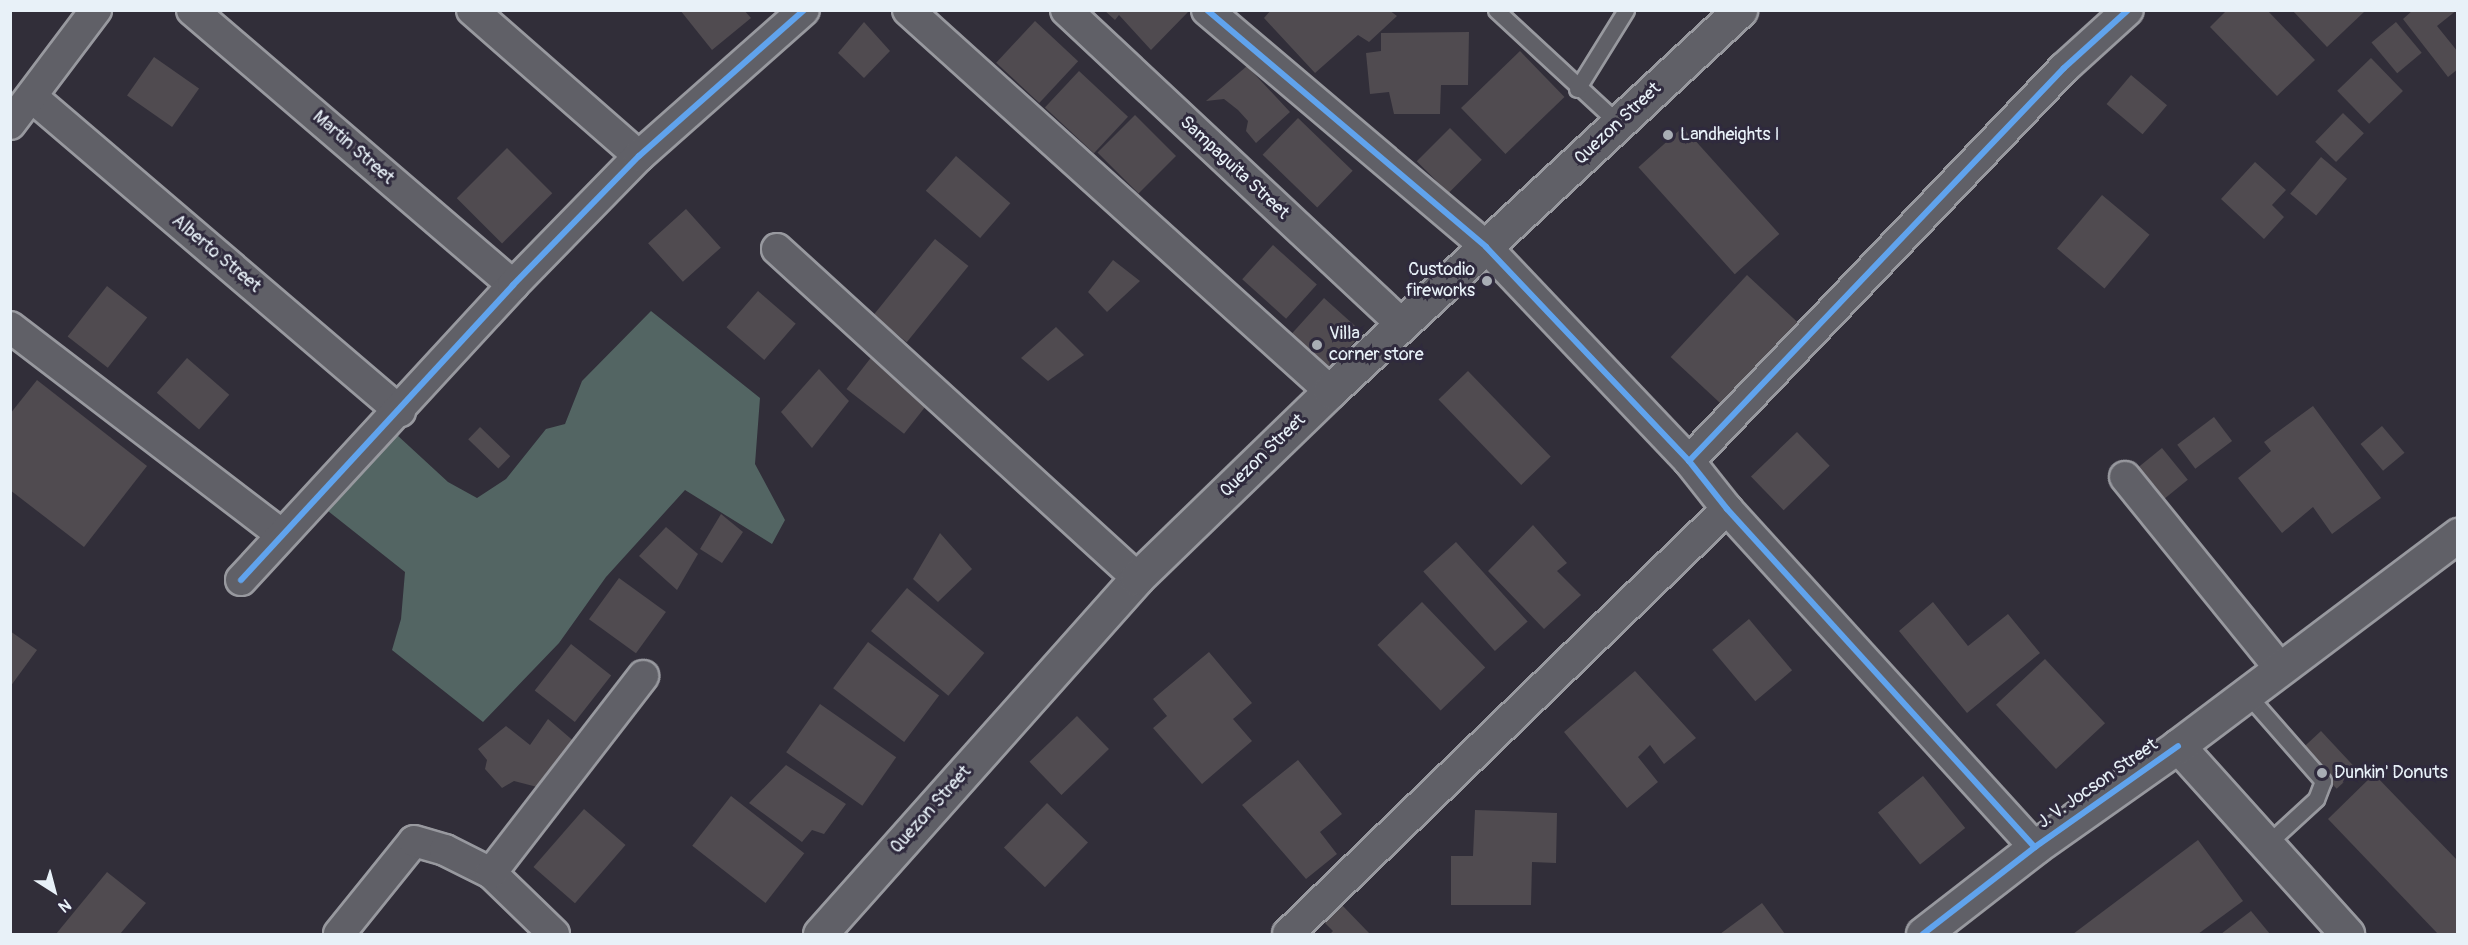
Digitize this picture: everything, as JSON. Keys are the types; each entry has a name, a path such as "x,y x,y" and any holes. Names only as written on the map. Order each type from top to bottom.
{"main road":[{"name":"Quezon Street","path":"820,934 1137,578 1330,391 1740,10"},
{"name":"J. V. Jocson Street","path":"1923,934 2035,847 2178,746 2457,536"},
{"path":"2178,746 2347,934"}],"street":[{"path":"10,124 96,10"},
{"name":"Martin Street","path":"192,10 513,285"},
{"path":"472,10 639,156"},
{"path":"241,580 400,411 513,285 639,156 804,10"},
{"path":"908,10 1330,391"},
{"name":"Sampaguita Street","path":"1066,10 1403,325"},
{"path":"1208,10 1486,248 1689,461 1727,509 2035,847"},
{"path":"1689,461 2064,68 2128,10"},
{"name":"Alberto Street","path":"32,97 400,411"},
{"path":"777,249 1137,578"},
{"path":"10,327 282,535"},
{"path":"2125,477 2279,668"},
{"path":"1288,934 1727,509"},
{"path":"491,873 643,676"},
{"path":"339,934 414,841 445,850 491,873 554,934"}],"lane":[{"path":"1496,10 1577,89 1618,123"},
{"path":"1577,89 1626,10"},
{"path":"2246,693 2323,781 2316,799 2266,845"}],"shaded area":[{"path":"651,311 760,398 755,464 785,520 772,544 685,490 606,577 559,643 483,722 392,650 401,619 405,572 328,511 397,435 448,482 477,498 506,479 546,429 565,424 582,381"}],"building":[{"path":"680,10 744,10 751,18 712,50"},
{"path":"1104,10 1187,10 1188,12 1151,50 1119,15 1115,20"},
{"path":"1271,10 1389,10 1397,16 1369,42 1358,35 1315,73 1264,18"},
{"path":"2227,10 2267,10 2315,60 2277,96 2210,27"},
{"path":"2292,10 2362,10 2364,12 2327,47"},
{"path":"2413,10 2457,10 2437,26 2458,52 2458,69 2448,77 2403,19"},
{"path":"1035,21 1078,61 1039,103 996,63"},
{"path":"864,22 890,51 864,78 838,53"},
{"path":"2396,22 2422,53 2397,73 2371,43"},
{"path":"1469,32 1468,85 1441,85 1440,114 1394,114 1389,92 1370,94 1366,53 1381,51 1381,33"},
{"path":"1520,51 1564,97 1505,154 1461,108"},
{"path":"154,57 199,89 172,127 127,96"},
{"path":"2371,58 2403,91 2369,124 2337,91"},
{"path":"1247,66 1290,112 1256,143 1246,131 1248,121 1238,110 1224,99 1206,101"},
{"path":"1079,71 1128,117 1094,153 1045,108"},
{"path":"2131,75 2167,105 2143,134 2107,104"},
{"path":"2343,113 2364,133 2336,162 2315,142"},
{"path":"1135,115 1176,156 1139,193 1098,152"},
{"path":"1298,118 1353,171 1317,207 1263,155"},
{"path":"1683,127 1779,234 1735,274 1638,167"},
{"path":"1450,128 1482,160 1449,193 1417,161"},
{"path":"507,148 552,193 502,243 457,198"},
{"path":"956,156 1010,203 980,238 926,191"},
{"path":"2321,157 2347,179 2316,216 2290,194"},
{"path":"2255,162 2286,190 2272,205 2284,217 2264,239 2221,199"},
{"path":"2102,195 2149,235 2104,288 2057,249"},
{"path":"686,209 721,248 683,282 648,243"},
{"path":"935,239 968,266 907,342 873,315"},
{"path":"1273,245 1317,284 1286,319 1242,279"},
{"path":"1113,260 1140,281 1107,312 1088,292"},
{"path":"1747,275 1802,326 1725,408 1671,357"},
{"path":"107,286 147,317 108,368 68,336"},
{"path":"758,291 796,324 764,360 727,327"},
{"path":"1324,298 1363,333 1326,374 1287,339"},
{"path":"1056,327 1084,355 1048,381 1021,358"},
{"path":"873,355 931,400 904,434 847,389"},
{"path":"187,358 229,395 199,429 157,393"},
{"path":"819,369 849,401 812,448 781,412"},
{"path":"1468,371 1551,457 1521,485 1439,399"},
{"path":"37,380 147,466 84,547 10,490 10,414"},
{"path":"2313,406 2381,498 2332,534 2313,507 2282,533 2238,478 2271,451 2264,442"},
{"path":"2214,417 2232,441 2195,469 2177,445"},
{"path":"2382,426 2404,453 2383,471 2361,444"},
{"path":"480,427 510,456 498,468 468,439"},
{"path":"1797,432 1830,466 1784,510 1751,476"},
{"path":"2162,448 2188,480 2160,503 2134,471"},
{"path":"721,514 743,532 722,563 700,549"},
{"path":"1533,525 1567,563 1557,571 1581,595 1544,629 1488,571"},
{"path":"666,527 698,554 677,590 639,556"},
{"path":"940,533 972,569 938,602 913,579"},
{"path":"1456,542 1528,622 1495,651 1423,571"},
{"path":"619,578 666,612 636,653 589,619"},
{"path":"907,588 984,653 948,696 871,631"},
{"path":"1422,602 1485,667 1441,711 1377,645"},
{"path":"1933,602 1968,646 2008,614 2040,653 1967,713 1899,631"},
{"path":"1749,619 1792,670 1755,701 1712,650"},
{"path":"10,631 37,650 10,687"},
{"path":"868,642 939,696 904,742 833,688"},
{"path":"571,644 611,675 575,722 535,690"},
{"path":"1209,652 1252,703 1233,719 1252,741 1202,784 1153,728 1167,716 1153,699"},
{"path":"2045,659 2105,723 2056,769 1996,705"},
{"path":"1635,671 1696,738 1664,764 1650,745 1638,757 1658,782 1627,808 1564,732"},
{"path":"820,704 896,757 862,806 786,752"},
{"path":"1077,716 1109,749 1061,795 1030,762"},
{"path":"548,719 577,744 541,788 514,781 502,788 485,769 487,760 478,749 506,726 530,745"},
{"path":"2321,731 2357,770 2337,789 2301,750"},
{"path":"1298,760 1342,814 1320,832 1337,854 1306,879 1242,805"},
{"path":"786,765 846,804 824,834 812,830 802,842 749,803"},
{"path":"2374,774 2458,861 2458,934 2438,934 2328,819"},
{"path":"1923,776 1965,828 1920,865 1878,813"},
{"path":"731,796 804,853 765,903 692,846"},
{"path":"1047,803 1088,843 1045,887 1004,848"},
{"path":"584,809 626,845 575,903 533,867"},
{"path":"1475,810 1557,813 1556,863 1532,862 1531,905 1451,905 1451,856 1473,856"},
{"path":"2198,840 2243,901 2198,934 2073,934"},
{"path":"107,872 146,903 120,934 56,934"},
{"path":"1339,902 1370,934 1330,934 1333,931 1321,919"},
{"path":"1762,903 1785,934 1720,934"},
{"path":"2251,911 2270,934 2221,934"}],"cycle path":[{"path":"241,580 513,285 639,156 804,10"},
{"path":"1207,10 1486,247 1689,461 1727,509 2035,847"},
{"path":"1689,461 2064,68 2128,10"},
{"path":"1923,934 2035,847 2178,746"}],"place":[{"name":"Landheights I","path":"1668,135"},
{"name":"Custodio fireworks","path":"1487,281"},
{"name":"Villa corner store","path":"1317,345"},
{"name":"Dunkin' Donuts","path":"2322,773"}]}
